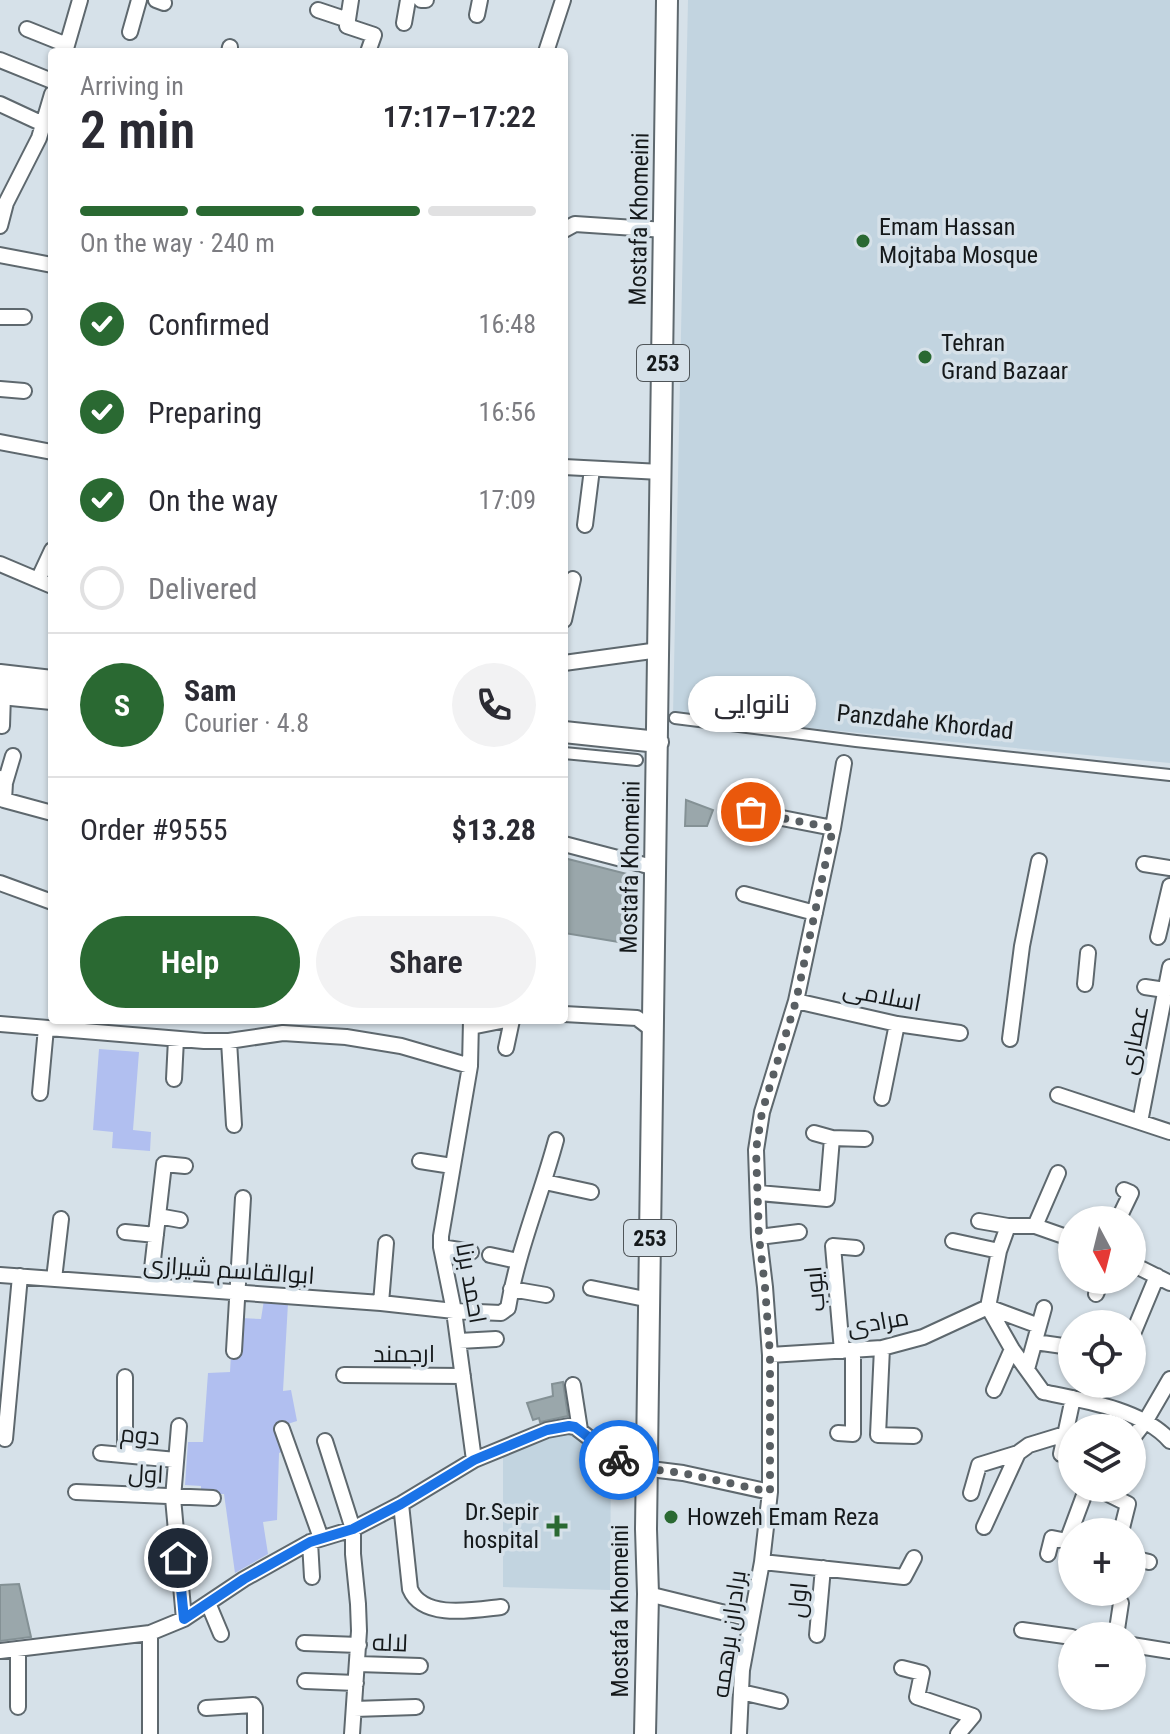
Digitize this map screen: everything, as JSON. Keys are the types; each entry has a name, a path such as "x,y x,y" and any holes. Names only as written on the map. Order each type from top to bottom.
{"main road":[{"name":"Mostafa Khomeini","path":"645,1734 667,0"},
{"path":"1,687 48,681"},
{"path":"1,687 48,698"},
{"path":"568,732 658,742"}],"street":[{"path":"66,48 80,0"},
{"path":"130,32 139,0"},
{"path":"351,0 347,26 374,35 369,48"},
{"path":"404,23 408,0"},
{"path":"547,48 563,0"},
{"path":"318,10 348,20"},
{"path":"27,29 64,48"},
{"path":"0,60 48,79"},
{"path":"0,104 45,134 6,203 0,226"},
{"path":"568,228 575,224 665,230"},
{"path":"0,255 48,264"},
{"path":"0,317 24,317"},
{"path":"0,389 24,391"},
{"path":"0,442 48,451"},
{"path":"568,467 661,472"},
{"path":"585,525 592,469"},
{"path":"0,564 45,583"},
{"path":"568,598 573,579"},
{"path":"568,662 659,650"},
{"path":"1,687 2,726"},
{"name":"Panzdahe Khordad","path":"675,718 1170,775"},
{"path":"568,753 637,760"},
{"path":"13,756 2,780 4,800 48,812"},
{"name":"برادران برهمه","path":"739,1734 742,1670 762,1562 770,1492 770,1355 759,1237 756,1150 762,1112 796,1001 844,763"},
{"path":"751,812 833,828"},
{"path":"568,845 656,868"},
{"path":"1010,1039 1022,946 1039,861"},
{"path":"1144,864 1170,868"},
{"path":"0,883 48,901"},
{"path":"1158,937 1170,886"},
{"path":"744,894 815,913"},
{"path":"1085,984 1088,953"},
{"name":"عصاری","path":"1140,1122 1170,967"},
{"path":"1145,987 1165,990"},
{"name":"اسلامی","path":"796,1001 897,1024 960,1033"},
{"path":"568,1014 637,1018 654,1031"},
{"path":"0,1024 229,1041 265,1037 284,1027 387,1044 470,1066"},
{"name":"احمد برنا","path":"471,1024 470,1066 441,1247 459,1341 474,1460"},
{"path":"502,1024 506,1048"},
{"path":"882,1098 897,1024"},
{"path":"40,1093 46,1028"},
{"path":"174,1079 176,1039"},
{"path":"229,1041 234,1125"},
{"path":"1058,1095 1170,1132"},
{"path":"814,1133 832,1138 865,1139"},
{"path":"758,1193 827,1199 832,1138"},
{"path":"546,1295 511,1289 556,1140"},
{"path":"420,1161 452,1166"},
{"path":"150,1286 164,1164 185,1166"},
{"path":"1035,1226 1058,1173"},
{"path":"545,1182 591,1192"},
{"path":"1124,1190 1131,1193 1125,1206"},
{"path":"234,1351 243,1198"},
{"path":"158,1216 180,1220"},
{"path":"54,1279 61,1219"},
{"path":"979,1221 1008,1226 1035,1226 1058,1234"},
{"path":"1008,1226 999,1251 988,1307 1012,1349 1043,1392 1058,1395"},
{"path":"125,1232 156,1235"},
{"path":"759,1237 799,1232"},
{"path":"953,1241 999,1251"},
{"path":"381,1303 386,1243"},
{"name":"ایوب","path":"848,1351 833,1246 856,1248"},
{"path":"441,1247 471,1252"},
{"path":"490,1255 518,1261"},
{"name":"ابوالقاسم شیرازی","path":"0,1275 501,1313 508,1308 511,1289"},
{"path":"5,1439 20,1276"},
{"path":"1146,1311 1163,1280"},
{"path":"591,1288 650,1300"},
{"path":"988,1307 1039,1326"},
{"name":"مرادی","path":"770,1355 882,1348 923,1337 988,1307"},
{"path":"1027,1369 1044,1308"},
{"path":"459,1341 496,1339"},
{"path":"1035,1342 1058,1345"},
{"path":"882,1348 878,1435 914,1436"},
{"path":"994,1390 1012,1349"},
{"path":"838,1433 853,1434 848,1351"},
{"name":"ارجمند","path":"344,1375 463,1376"},
{"path":"125,1377 125,1455"},
{"path":"1146,1420 1170,1379"},
{"path":"573,1385 580,1430"},
{"path":"1069,1414 1073,1398 1099,1403 1126,1414"},
{"path":"1146,1422 1156,1426 1170,1441"},
{"path":"179,1426 173,1498 184,1619"},
{"path":"0,1651 150,1633 184,1619 244,1579 316,1540 353,1529 474,1460 547,1430 569,1426 580,1430 626,1466 683,1473 770,1492"},
{"path":"282,1429 316,1540 312,1577"},
{"path":"971,1493 979,1465 1058,1436"},
{"path":"325,1441 353,1529 359,1645 352,1734"},
{"name":"دوم","path":"101,1453 176,1460"},
{"path":"984,1527 1018,1453"},
{"name":"اول","path":"76,1492 213,1498"},
{"path":"1048,1554 1052,1538 1067,1541 1082,1502"},
{"path":"401,1504 413,1597 421,1604 452,1611 501,1607"},
{"path":"762,1562 904,1577 914,1558"},
{"name":"اول","path":"817,1635 823,1568"},
{"path":"648,1594 750,1619"},
{"path":"208,1603 221,1634"},
{"path":"1022,1630 1058,1635"},
{"path":"150,1633 150,1734"},
{"path":"304,1643 359,1645"},
{"path":"1146,1647 1170,1651"},
{"path":"18,1649 18,1707"},
{"name":"لاله","path":"358,1664 420,1666"},
{"path":"902,1668 922,1673 917,1697 973,1716 958,1734"},
{"path":"305,1681 356,1683"},
{"path":"741,1692 780,1701"},
{"path":"206,1708 253,1705 255,1734"},
{"path":"354,1709 416,1707"}],"shaded area":[{"name":"Tehran Grand Bazaar","path":"688,0 1170,0 1170,763 673,715"},
{"path":"99,1049 139,1052 133,1130 151,1132 150,1151 112,1148 113,1132 93,1130"},
{"path":"264,1300 288,1303 283,1391 291,1390 297,1421 278,1427 287,1450 279,1453 277,1520 263,1522 268,1554 235,1573 224,1494 201,1494 201,1486 185,1485 188,1442 203,1442 208,1373 230,1372 231,1354 241,1318 261,1319"},
{"name":"Dr.Sepir hospital","path":"565,1431 605,1455 611,1464 610,1590 503,1587 503,1453"}],"building":[{"path":"686,800 713,810 707,826 685,826"},
{"path":"568,859 631,875 631,944 568,934"},
{"path":"563,1382 568,1416 540,1422 539,1418 533,1420 527,1403 553,1396 552,1384"},
{"path":"19,1584 31,1637 0,1641 0,1585"}],"way so far":[{"path":"619,1460 626,1466 683,1473 770,1492 770,1355 759,1237 756,1150 762,1112 796,1001 833,828 751,812"}],"place":[{"name":"Emam Hassan Mojtaba Mosque","path":"863,241"},
{"name":"Tehran Grand Bazaar","path":"925,357"},
{"name":"نانوایی","path":"751,812"},
{"name":"Howzeh Emam Reza","path":"671,1517"},
{"name":"Dr.Sepir hospital","path":"557,1526"}],"route":[{"path":"178,1558 184,1619 244,1579 310,1542 353,1529 474,1460 547,1430 575,1427 619,1460"}]}
